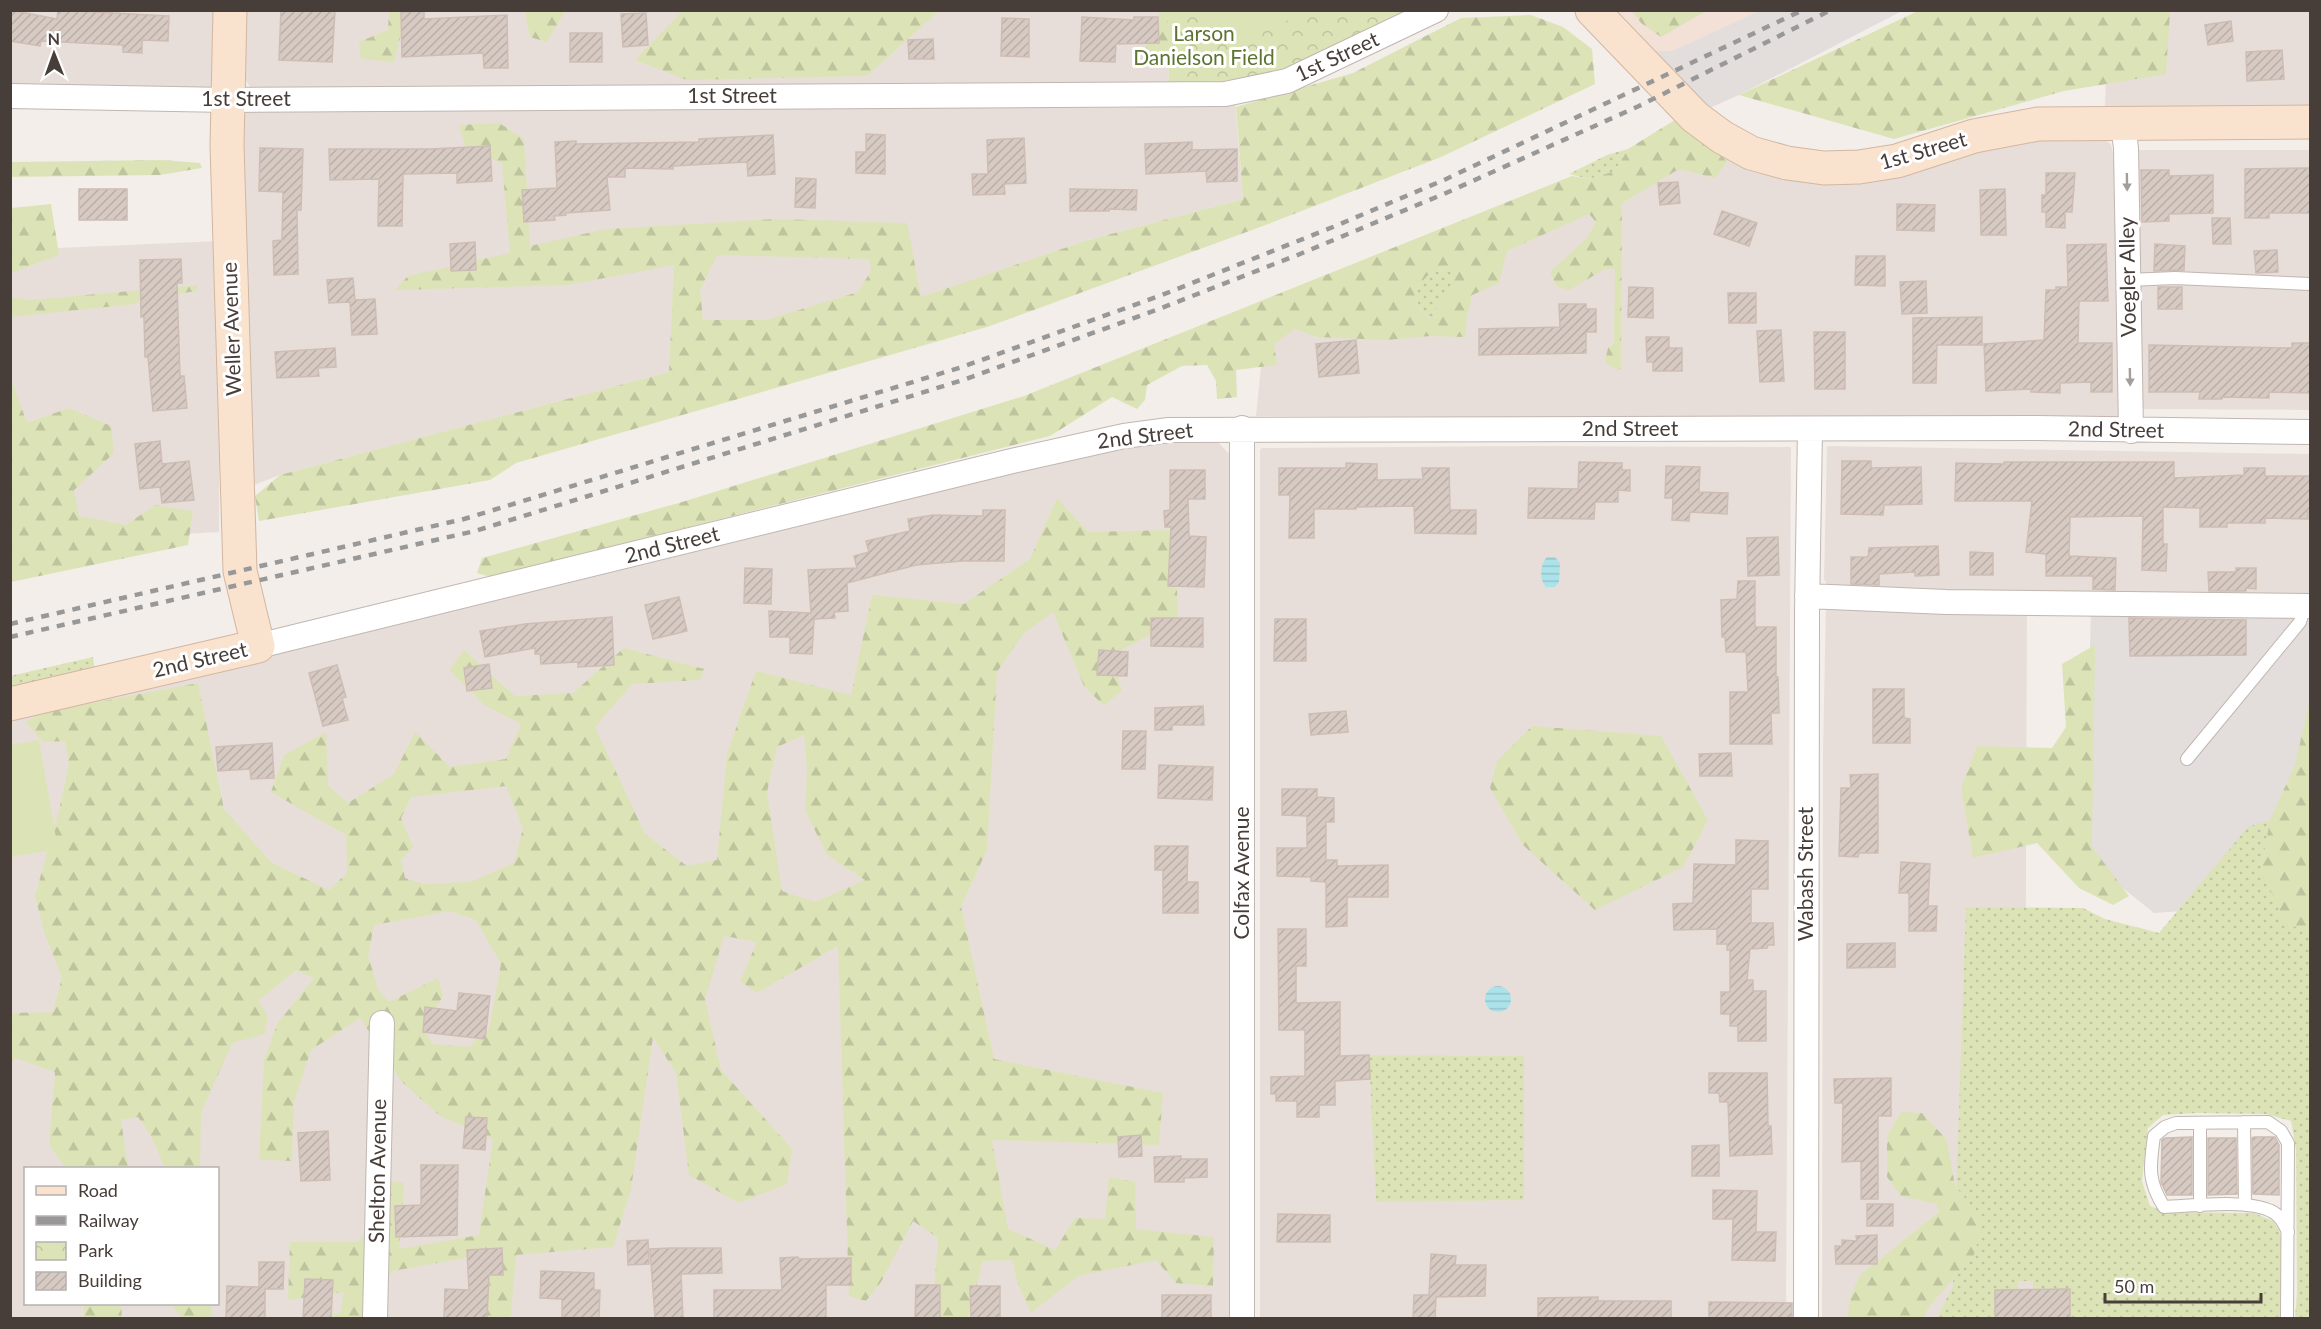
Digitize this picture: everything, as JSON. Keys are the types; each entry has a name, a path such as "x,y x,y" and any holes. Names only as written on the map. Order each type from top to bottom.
{"street":[{"name":"Weller Avenue","path":"230,10 227,145 240,571 258,646"},
{"name":"1st Street","path":"10,96 228,100 1225,93 1287,81 1436,10"},
{"name":"1st Street","path":"1592,10 1695,117 1722,137 1750,153 1787,163 1824,168 1859,167 1897,161 1974,136 2038,124 2310,122"},
{"name":"Voegler Alley","path":"2123,124 2126,148 2131,431"},
{"name":"2nd Street","path":"10,704 258,646 1086,444 1169,430 1242,428 2036,428 2310,432"},
{"name":"Colfax Avenue","path":"1242,428 1242,1318"},
{"name":"Wabash Street","path":"1806,1318 1807,596 1810,429"},
{"path":"1807,596 1947,602 2308,605"},
{"name":"Shelton Avenue","path":"375,1318 382,1023"}],"lane":[{"path":"2128,280 2175,278 2310,284"},
{"path":"2187,759 2300,622 2308,605"},
{"path":"2244,1122 2245,1205"},
{"path":"2287,1318 2288,1232 2288,1143 2281,1131 2268,1122 2176,1123 2165,1127 2154,1136 2149,1172 2154,1191 2164,1207 2245,1205 2271,1211 2280,1217 2288,1232"},
{"path":"2200,1123 2200,1206"}],"shaded area":[{"path":"1167,10 1169,84 312,88 250,87 240,71 240,11"},
{"path":"11,11 218,11 217,110 11,106"},
{"path":"1608,11 1759,11 1672,51 1647,51"},
{"path":"1759,11 1902,11 1739,95 1707,109 1647,51 1672,51"},
{"path":"2108,11 2310,11 2310,110 2105,108"},
{"path":"1235,100 1243,199 1088,240 894,307 738,354 280,475 249,487 239,115 251,108 1129,108"},
{"path":"2099,133 2111,145 2116,166 2118,418 1256,416 1266,318 1694,135 1800,180 1914,174 2011,138"},
{"path":"2133,150 2310,150 2310,410 2139,409"},
{"path":"220,241 219,532 17,544 11,522 11,250"},
{"path":"1216,440 1231,456 1232,1318 11,1318 10,716 1056,463 1162,442"},
{"path":"1827,446 2310,454 2310,593 2305,596 1830,590 1824,579"},
{"path":"1791,447 1786,1318 1260,1318 1260,450 1262,448"},
{"path":"1826,603 2027,610 2025,1136 2102,1318 1822,1318 1823,752"},
{"path":"2091,612 2254,612 2310,620 2310,902 2154,913 2084,857"}],"green space":[{"path":"525,10 565,11 547,42 530,37"},
{"path":"1210,10 1304,11 1257,34 1214,43"},
{"path":"1920,10 2170,11 2166,74 2064,91 1894,139 1739,95"},
{"path":"389,11 407,11 394,62 361,59 359,42 388,30"},
{"path":"682,11 939,11 867,76 687,80 635,60"},
{"path":"1159,11 1184,11 1179,42 1154,60 1146,53 1146,46 1157,23"},
{"name":"Larson Danielson Field","path":"1167,11 1423,11 1307,64 1224,81 1169,84"},
{"path":"1632,11 1706,11 1661,37 1641,23"},
{"path":"1531,15 1563,27 1592,49 1595,84 1441,157 1263,226 987,327 516,463 490,480 259,521 255,496 280,475 669,372 674,265 567,285 395,290 408,276 510,253 502,163 466,149 459,125 499,123 524,139 530,246 606,229 775,219 907,223 921,297 1088,240 1243,199 1236,107 1353,73 1461,18","holes":["717,255 869,259 871,271 858,292 766,320 703,320 700,290"]},
{"path":"1678,118 1710,141 1727,162 1715,178 1679,169 1622,203 1621,369 1616,370 1605,362 1608,348 1614,343 1615,269 1605,269 1569,290 1556,286 1550,272 1586,239 1596,222 1589,214 1507,251 1499,283 1472,295 1465,337 1430,336 1386,340 1317,337 1295,329 1274,344 1277,365 1236,370 1237,397 1217,399 1216,381 1207,365 1182,366 1147,385 1145,400 1137,409 1112,397 1050,436 490,577 477,573 482,558 682,502 1024,396 1572,176 1589,179 1615,171 1628,149","holes":["1446,269 1452,273 1450,294 1437,305 1435,319 1429,319 1421,311 1413,291 1429,274"]},
{"path":"1628,149 1615,171 1589,179 1569,174 1607,155"},
{"path":"163,160 200,163 202,168 160,175 11,177 11,162"},
{"path":"51,204 59,255 11,273 11,208"},
{"path":"1446,269 1452,273 1450,295 1437,305 1435,319 1430,318 1421,309 1413,291 1429,274"},
{"path":"198,285 196,291 141,300 135,304 11,317 11,297 30,300"},
{"path":"10,376 27,423 69,408 111,426 114,453 74,490 79,516 126,525 155,505 193,511 188,545 11,582"},
{"path":"1057,498 1088,532 1175,530 1178,620 1108,657 1122,690 1104,706 1084,686 1053,612 1023,634 997,672 987,850 961,906 994,1059 1163,1093 1159,1145 992,1140 1008,1229 1055,1250 1075,1218 1105,1219 1109,1177 1135,1182 1136,1229 1214,1237 1213,1286 1176,1283 1156,1260 1078,1276 1031,1313 1018,1284 1012,1260 983,1261 968,1318 932,1318 938,1238 913,1221 881,1282 866,1301 849,1296 838,946 757,993 740,981 757,942 724,936 705,1000 721,1070 792,1149 787,1184 739,1203 689,1175 676,1073 653,1037 631,1189 613,1247 516,1255 511,1315 507,1318 458,1318 467,1306 489,1287 488,1254 392,1271 371,1318 307,1318 340,1313 344,1292 288,1300 290,1242 357,1242 373,1227 385,1180 404,1183 399,1249 479,1235 493,1139 440,1116 402,1082 360,1018 311,1050 294,1101 292,1161 259,1160 264,1060 277,1024 314,978 296,970 258,1001 268,1016 265,1034 232,1043 201,1113 200,1167 165,1167 152,1138 138,1117 121,1120 128,1167 64,1167 49,1144 55,1072 15,1058 11,1062 11,1013 53,1012 62,977 45,935 35,896 69,764 65,741 43,742 26,722 40,713 198,683 224,809 272,863 329,890 347,873 346,835 271,792 284,755 326,732 328,786 348,803 394,774 415,732 450,767 506,759 521,724 486,706 449,670 464,650 515,696 573,693 624,648 704,669 700,680 632,684 595,727 645,834 687,866 717,860 727,754 756,671 851,695 872,595 964,604 1030,559","holes":["804,735 807,769 805,810 827,855 865,880 815,902 782,891 767,792 777,747","506,786 523,828 514,863 470,882 423,884 405,878 401,860 413,847 401,818 411,797","450,911 476,920 501,964 489,1029 469,1047 432,1044 424,1029 443,996 438,978 389,1002 379,991 368,956 374,925"]},
{"path":"2095,645 2092,847 2129,896 2113,905 2079,888 2037,843 1973,858 1961,788 1977,746 2052,748 2066,727 2062,664"},
{"path":"93,657 95,673 11,693 10,676"},
{"path":"2310,700 2308,786 2310,788 2310,931 2305,931 2285,922 2261,870 2270,820 2295,765"},
{"path":"1532,726 1661,736 1708,820 1683,867 1595,910 1523,845 1490,788 1497,761"},
{"path":"39,740 58,849 11,857 11,745"},
{"path":"2270,820 2261,870 2305,931 2310,931 2310,1318 2295,1318 2297,1293 2296,1150 2291,1121 2266,1114 2197,1113 2163,1115 2148,1128 2142,1181 2150,1206 2166,1212 2254,1213 2273,1221 2279,1230 2284,1249 2281,1318 2070,1318 2070,1289 2033,1290 2033,1281 2018,1281 2018,1290 1995,1290 1995,1318 1937,1318 1953,1286 1966,907 2083,908 2105,919 2159,933 2248,827"},
{"path":"1369,1055 1524,1056 1524,1200 1376,1202"},
{"path":"1901,1112 1922,1113 1947,1140 1955,1186 1976,1211 1982,1227 1974,1255 1928,1308 1924,1318 1847,1318 1851,1295 1860,1275 1939,1212 1936,1204 1901,1196 1887,1177 1887,1136"},
{"path":"84,1305 121,1305 122,1318 84,1318"},
{"path":"172,1305 211,1305 212,1318 182,1318"}],"water":[{"path":"1547,557 1555,557 1560,563 1559,582 1555,587 1546,587 1542,580 1542,568"},
{"path":"1498,986 1507,990 1511,999 1507,1008 1498,1012 1489,1008 1485,999 1489,990"}],"building":[{"path":"10,10 57,19 58,10 169,16 168,41 142,40 142,53 123,52 123,45 41,41 40,46 10,41"},
{"path":"281,10 335,10 332,62 279,60"},
{"path":"424,11 424,19 507,15 508,68 484,68 483,53 402,57 401,12"},
{"path":"646,13 648,45 623,47 621,14"},
{"path":"1082,17 1134,20 1134,17 1158,17 1159,43 1116,44 1115,62 1080,61"},
{"path":"1002,18 1029,19 1029,57 1001,56"},
{"path":"2231,21 2233,41 2208,45 2205,25"},
{"path":"570,33 602,33 602,62 570,62"},
{"path":"933,39 934,59 909,59 908,40"},
{"path":"2282,50 2284,79 2247,81 2246,52"},
{"path":"866,134 885,135 885,174 856,173 856,152 866,152"},
{"path":"773,135 775,174 748,176 747,162 673,166 673,169 625,168 625,177 607,177 610,210 565,213 566,215 554,216 555,220 524,222 522,190 557,188 555,142 576,141 576,144 699,142 699,139"},
{"path":"1024,138 1026,183 1004,184 1005,194 973,195 972,174 988,174 987,140"},
{"path":"1192,142 1192,150 1237,149 1237,181 1207,182 1206,171 1146,174 1145,144"},
{"path":"490,146 492,181 457,183 457,173 403,174 402,226 378,226 379,179 330,180 329,149 431,149"},
{"path":"260,148 303,149 301,210 297,210 298,274 274,275 273,241 282,240 283,192 259,191"},
{"path":"2310,168 2310,213 2269,213 2269,218 2245,218 2245,169"},
{"path":"2141,170 2169,170 2169,176 2213,175 2213,213 2169,214 2169,221 2142,222"},
{"path":"2046,173 2075,173 2072,212 2065,212 2065,228 2046,227 2046,212 2042,212 2042,195 2046,195"},
{"path":"796,178 816,179 815,208 795,207"},
{"path":"1678,182 1680,203 1660,205 1658,183"},
{"path":"79,189 127,189 127,220 79,220"},
{"path":"1070,189 1137,190 1136,210 1070,211"},
{"path":"2005,189 2006,235 1981,235 1980,190"},
{"path":"1897,204 1935,205 1934,231 1897,230"},
{"path":"1722,211 1757,223 1749,246 1714,234"},
{"path":"2212,218 2230,218 2231,244 2213,244"},
{"path":"475,242 476,270 451,271 450,244"},
{"path":"2106,244 2108,301 2079,301 2078,343 2112,343 2112,392 2091,392 2091,382 2060,383 2060,393 2031,392 2031,389 1986,391 1984,344 2044,340 2046,290 2068,287 2067,245"},
{"path":"2155,244 2185,246 2184,270 2154,271"},
{"path":"2277,250 2278,272 2256,273 2254,251"},
{"path":"1856,256 1885,256 1885,286 1855,285"},
{"path":"181,259 182,283 177,283 180,376 184,376 187,408 153,411 148,357 145,357 144,317 141,317 140,260"},
{"path":"353,278 355,300 375,299 377,334 352,335 350,302 329,303 327,280"},
{"path":"1926,281 1927,313 1902,314 1900,282"},
{"path":"1629,287 1653,288 1653,318 1628,317"},
{"path":"2158,287 2182,287 2182,309 2158,309"},
{"path":"1728,293 1756,293 1756,323 1729,323"},
{"path":"1559,304 1586,304 1586,309 1596,309 1596,332 1586,332 1586,353 1479,355 1479,329 1560,327"},
{"path":"1982,317 1982,345 1937,345 1936,383 1913,383 1913,318"},
{"path":"1781,330 1784,381 1760,382 1757,331"},
{"path":"1814,332 1845,332 1845,389 1815,389"},
{"path":"1646,337 1669,337 1669,348 1682,348 1682,371 1653,371 1653,362 1647,362"},
{"path":"1356,340 1359,373 1319,377 1316,344"},
{"path":"2292,343 2310,343 2310,393 2269,392 2269,398 2199,399 2200,392 2149,392 2149,345 2292,348"},
{"path":"335,348 336,367 318,368 319,376 277,378 275,352"},
{"path":"160,441 162,464 189,461 194,500 162,503 160,487 140,489 135,444"},
{"path":"1842,461 1871,461 1871,468 1921,467 1922,504 1884,505 1883,515 1841,514"},
{"path":"1579,462 1622,463 1622,470 1630,470 1630,491 1618,490 1618,502 1595,502 1594,519 1528,518 1529,488 1578,489"},
{"path":"2004,462 2174,462 2174,478 2244,475 2244,468 2265,468 2265,476 2310,476 2310,510 2308,510 2308,519 2265,518 2265,523 2227,523 2227,527 2200,527 2200,508 2163,507 2163,544 2167,544 2166,571 2142,570 2143,516 2070,517 2069,556 2116,558 2115,590 2093,589 2093,576 2046,576 2046,554 2026,552 2032,501 1955,501 1956,463 2004,464"},
{"path":"1346,463 1377,464 1377,480 1423,479 1422,468 1449,468 1450,510 1476,510 1476,534 1415,533 1414,506 1356,507 1356,509 1314,509 1314,538 1289,538 1290,495 1279,495 1279,468 1346,468"},
{"path":"1666,466 1700,467 1699,492 1728,493 1727,514 1690,512 1689,521 1672,520 1673,498 1665,498"},
{"path":"1170,470 1205,470 1205,499 1188,499 1189,536 1206,537 1204,587 1168,586 1171,527 1165,527 1164,511 1170,510"},
{"path":"983,510 1005,510 1004,561 963,561 916,565 847,583 848,611 834,612 835,618 814,619 812,654 790,653 790,637 770,637 769,611 811,613 808,570 857,568 854,556 869,552 866,541 910,531 908,519 933,515 983,516"},
{"path":"1778,537 1779,575 1748,576 1747,538"},
{"path":"1938,546 1939,575 1915,576 1915,572 1879,574 1879,585 1851,584 1851,557 1868,557 1869,548"},
{"path":"1970,552 1993,553 1993,575 1970,575"},
{"path":"745,568 772,569 771,604 744,603"},
{"path":"2236,568 2256,568 2256,589 2209,591 2208,572 2236,572"},
{"path":"1738,581 1755,581 1755,627 1776,627 1779,713 1771,713 1772,744 1730,744 1730,692 1748,692 1746,652 1726,652 1725,637 1722,637 1721,600 1737,599"},
{"path":"679,597 687,631 653,639 645,605"},
{"path":"612,617 614,665 578,667 578,662 541,664 540,654 535,654 535,648 485,657 480,631 525,624"},
{"path":"1151,618 1203,618 1203,647 1151,646"},
{"path":"2129,618 2246,620 2246,655 2130,656"},
{"path":"1275,619 1306,619 1306,661 1274,661"},
{"path":"1099,650 1128,652 1127,676 1097,675"},
{"path":"489,664 492,688 467,691 464,668"},
{"path":"337,665 346,697 342,698 348,720 323,726 309,673"},
{"path":"1873,689 1904,689 1904,718 1910,719 1910,743 1873,743"},
{"path":"1203,706 1204,725 1172,725 1172,730 1155,730 1155,708"},
{"path":"1346,711 1348,732 1311,735 1309,714"},
{"path":"1123,731 1146,731 1145,769 1122,769"},
{"path":"272,743 274,778 251,779 250,769 218,771 216,747"},
{"path":"1731,753 1732,776 1700,776 1699,754"},
{"path":"1159,765 1213,767 1212,800 1158,798"},
{"path":"1878,774 1878,853 1859,853 1858,857 1839,856 1841,788 1851,788 1850,775"},
{"path":"1282,789 1317,789 1317,797 1334,798 1334,822 1326,822 1326,860 1337,860 1337,866 1388,865 1388,897 1347,897 1347,926 1326,927 1326,882 1311,881 1311,877 1277,876 1277,848 1307,848 1307,816 1282,815"},
{"path":"1736,840 1768,841 1768,889 1751,889 1751,923 1773,923 1774,945 1768,945 1767,948 1750,949 1747,980 1753,980 1753,991 1766,991 1766,1041 1738,1041 1738,1026 1730,1026 1730,1014 1721,1014 1721,992 1730,992 1730,950 1727,950 1727,944 1717,944 1717,929 1674,930 1673,904 1693,903 1694,864 1736,865"},
{"path":"1155,846 1188,846 1187,882 1198,882 1198,913 1163,913 1163,870 1155,870"},
{"path":"1901,862 1930,864 1928,906 1937,906 1936,931 1909,931 1909,893 1899,893"},
{"path":"1278,929 1306,929 1306,966 1296,966 1296,1003 1340,1002 1340,1056 1369,1055 1370,1079 1335,1081 1335,1105 1319,1105 1319,1117 1297,1117 1297,1101 1276,1101 1276,1094 1271,1094 1271,1077 1305,1076 1305,1030 1279,1030"},
{"path":"1895,943 1895,967 1847,968 1847,944"},
{"path":"459,993 490,996 485,1039 423,1032 425,1007 457,1011"},
{"path":"1709,1073 1767,1073 1768,1126 1771,1126 1772,1154 1730,1156 1728,1102 1720,1102 1719,1093 1709,1093"},
{"path":"1891,1078 1891,1116 1878,1116 1878,1199 1861,1199 1861,1161 1842,1162 1843,1103 1835,1103 1834,1079"},
{"path":"466,1117 487,1118 485,1150 463,1148"},
{"path":"328,1131 330,1180 301,1181 298,1133"},
{"path":"1141,1135 1142,1156 1119,1157 1118,1137"},
{"path":"2192,1137 2192,1195 2167,1195 2161,1182 2162,1140"},
{"path":"2275,1137 2279,1145 2279,1195 2253,1194 2252,1138"},
{"path":"2208,1138 2236,1138 2237,1194 2208,1195"},
{"path":"1719,1145 1719,1176 1692,1176 1692,1146"},
{"path":"1181,1156 1181,1159 1207,1159 1207,1177 1184,1178 1184,1182 1155,1182 1154,1157"},
{"path":"421,1165 458,1165 457,1235 396,1237 395,1206 421,1205"},
{"path":"1713,1190 1757,1191 1756,1232 1776,1232 1775,1261 1732,1260 1733,1219 1713,1219"},
{"path":"1867,1204 1893,1204 1893,1226 1867,1226"},
{"path":"1278,1214 1330,1215 1330,1242 1277,1242"},
{"path":"1877,1235 1877,1264 1836,1264 1835,1246 1842,1246 1842,1240 1857,1241 1856,1236"},
{"path":"648,1240 649,1264 628,1265 627,1241"},
{"path":"502,1248 503,1275 489,1275 487,1318 444,1318 445,1289 469,1290 467,1250"},
{"path":"721,1248 722,1273 681,1274 683,1318 655,1318 650,1249"},
{"path":"1431,1254 1456,1256 1455,1265 1486,1265 1485,1296 1436,1297 1435,1318 1413,1318 1414,1295 1429,1295"},
{"path":"798,1257 799,1259 851,1258 851,1285 826,1285 826,1318 714,1318 714,1290 782,1290 780,1258"},
{"path":"259,1262 284,1262 283,1289 265,1289 265,1318 226,1318 227,1286 259,1287"},
{"path":"541,1271 594,1273 594,1290 600,1290 599,1318 562,1317 562,1299 540,1298"},
{"path":"305,1279 333,1280 331,1318 303,1318"},
{"path":"916,1285 940,1285 940,1318 915,1318"},
{"path":"970,1286 1000,1286 1000,1318 971,1318"},
{"path":"2070,1289 2070,1318 1995,1318 1995,1290"},
{"path":"1162,1295 1211,1295 1211,1318 1162,1318"},
{"path":"1598,1297 1598,1301 1671,1301 1671,1318 1538,1318 1538,1298"},
{"path":"1709,1302 1792,1303 1792,1318 1709,1318"}],"railway":[{"path":"10,624 464,519 962,367 1162,295 1444,180 1803,10"},
{"path":"10,637 475,531 963,380 1159,309 1300,254 1446,193 1639,106 1831,10"}]}
